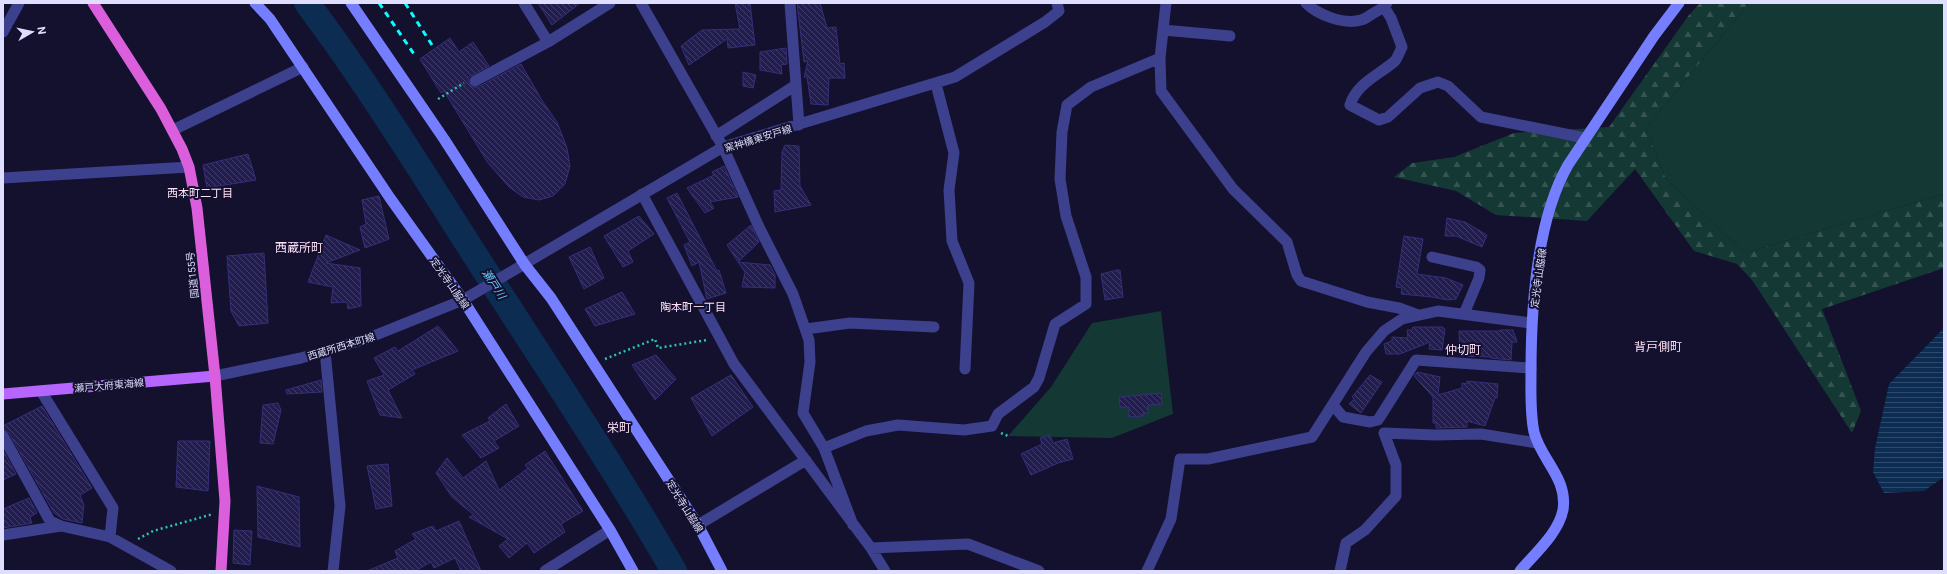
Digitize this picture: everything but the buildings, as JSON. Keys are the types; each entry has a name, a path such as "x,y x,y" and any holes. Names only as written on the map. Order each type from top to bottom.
{"highway":[{"name":"国道155号","path":"93,3 173,130 189,166 197,208 215,376 225,511 221,571"}],"main road":[{"name":"定光寺山脇線","path":"255,3 270,19 390,198 467,298 610,530 633,571"},
{"name":"定光寺山脇線","path":"351,3 444,139 525,265 551,298 698,525 722,571"},
{"name":"定光寺山脇線","path":"1520,571 1552,533 1560,520 1563,508 1561,484 1537,443 1531,407 1531,323 1538,269 1549,212 1557,185 1585,138 1677,4"},
{"name":"瀬戸大府東海線","path":"3,394 215,376"}],"street":[{"path":"3,32 19,3"},
{"path":"524,3 548,42"},
{"path":"474,81 548,42 610,3"},
{"path":"641,3 723,147 759,227 794,294 809,340 810,362 803,413 824,448 853,525"},
{"path":"790,3 800,125"},
{"name":"窯神橋東安戸線","path":"467,298 723,147 936,84 955,77 1045,22 1059,11 1057,3"},
{"path":"1166,3 1160,58 1161,91 1233,189 1287,242 1297,275 1301,281 1367,302 1399,308 1418,315"},
{"path":"1306,3 1313,10 1328,17 1346,20 1360,20 1385,5 1392,18 1402,47 1396,60 1373,76 1353,95 1350,105 1379,120 1388,117 1420,88 1438,82 1448,86 1481,117 1585,138"},
{"path":"1163,30 1230,36"},
{"path":"824,448 866,431 898,425 964,430 992,426 998,414 1034,387 1039,378 1055,324 1086,304 1086,277 1066,216 1060,179 1062,132 1067,105 1090,88 1160,58"},
{"path":"173,130 303,67"},
{"path":"936,84 954,153 949,190 952,241 969,283 965,369"},
{"path":"716,136 796,85"},
{"path":"3,178 189,166"},
{"path":"642,194 734,364 871,548 885,571"},
{"path":"1432,257 1476,267 1480,270 1479,278 1464,314"},
{"name":"西蔵所西本町線","path":"215,376 325,351 386,332 467,298"},
{"path":"1146,571 1171,519 1180,459 1208,459 1312,437 1366,352 1384,331 1402,319 1438,310 1531,323"},
{"path":"806,328 850,323 934,327"},
{"path":"325,351 340,506 334,571"},
{"path":"1333,405 1343,416 1370,422 1378,420 1416,360 1531,368"},
{"path":"41,390 113,508 110,537"},
{"path":"1340,571 1346,543 1365,530 1396,496 1396,465 1384,433 1435,435 1481,434 1537,443"},
{"path":"3,436 50,521 61,526 110,537 171,571"},
{"path":"698,525 806,460"},
{"path":"3,535 61,526"},
{"path":"545,571 610,530"},
{"path":"871,548 968,544 1039,571"}],"path":[{"path":"438,99 471,79 474,81"},
{"path":"447,88 450,92"},
{"path":"593,363 655,339 658,348 720,338"},
{"path":"126,546 153,531 225,511"}],"green space":[{"path":"1700,3 1749,3 1646,128 1666,179 1745,253 1944,194 1944,268 1822,309 1861,411 1852,433 1752,280 1737,264 1694,251 1635,169 1587,221 1496,215 1456,191 1394,177 1412,163 1454,157 1514,133 1609,127 1689,15"},
{"path":"1749,3 1944,3 1944,194 1745,253 1666,179 1646,128"},
{"path":"1161,311 1173,414 1112,438 1008,436 1051,387 1092,323"}],"water":[{"path":"1944,328 1944,477 1924,491 1884,493 1873,472 1875,448 1889,384"}],"waterway":[{"name":"瀬戸川","path":"307,3 353,67 397,133 604,455 674,571"}],"railway":[{"path":"379,3 416,57"},
{"path":"405,3 432,45"}],"district":[{"name":"西本町二丁目","path":"200,193"},
{"name":"西蔵所町","path":"299,248"},
{"name":"陶本町一丁目","path":"693,307"},
{"name":"背戸側町","path":"1658,347"},
{"name":"仲切町","path":"1463,350"},
{"name":"栄町","path":"619,428"}]}
